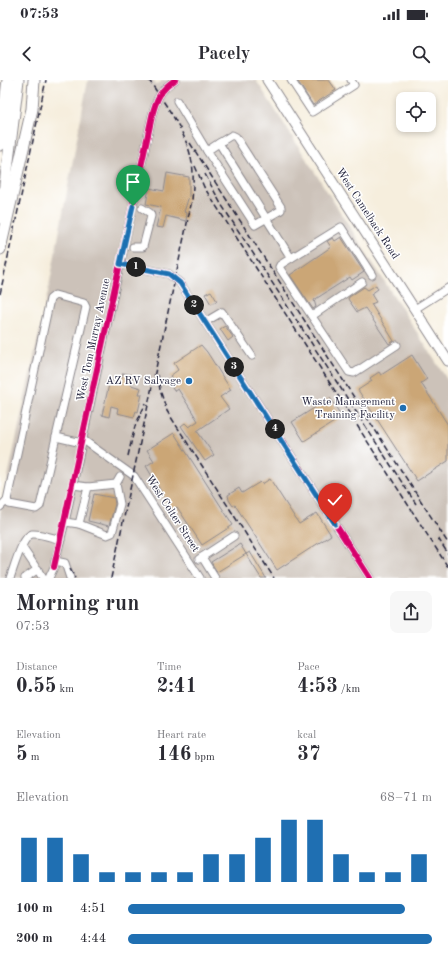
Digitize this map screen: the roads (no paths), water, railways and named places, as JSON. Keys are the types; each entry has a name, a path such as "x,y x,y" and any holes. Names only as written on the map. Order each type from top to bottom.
{"highway":[{"path":"0,145 8,80"},
{"path":"0,229 18,80"},
{"path":"0,249 32,109 34,80"}],"main road":[{"name":"West Camelback Road","path":"267,80 448,361"}],"street":[{"path":"165,83 176,80"},
{"path":"291,80 312,112 354,85 351,80"},
{"name":"West Tom Murray Avenue","path":"55,564 152,116 159,94 165,83"},
{"path":"178,101 207,151 253,224 257,225 281,210 281,207 236,137 232,135 207,151"},
{"path":"219,143 291,258"},
{"path":"133,248 143,247 151,216 150,212 142,208"},
{"path":"372,275 341,228 291,258 279,267 347,370 354,373 397,345"},
{"path":"120,264 169,274 176,278 367,577"},
{"path":"312,316 362,282"},
{"path":"415,310 448,288"},
{"path":"0,507 6,500 50,299 54,295 84,303 86,307 40,506 36,509 9,504 6,500"},
{"path":"205,322 222,312 252,356"},
{"path":"56,437 82,441"},
{"name":"West Colter Street","path":"82,441 134,476 200,578"},
{"path":"65,522 79,524 107,535 112,533 120,504 118,480 88,487 73,485"},
{"path":"79,524 88,487"},
{"path":"10,578 25,538 31,534 61,540"},
{"path":"215,578 200,558 234,536"},
{"path":"22,547 43,578"},
{"path":"55,564 65,563 70,578"},
{"path":"48,578 55,564"},
{"path":"53,578 55,564"},
{"path":"25,578 38,569"}],"railway":[{"path":"0,294 46,80"},
{"path":"111,578 192,200 193,168 186,141 169,110 149,80"},
{"path":"190,143 448,543"},
{"path":"195,166 204,187 448,567"},
{"path":"205,174 221,204 416,504"},
{"path":"158,375 160,390 167,411 274,578"},
{"path":"128,456 135,426 146,403"},
{"path":"438,538 448,554"},
{"path":"70,569 75,578"}],"place":[{"name":"AZ RV Salvage","path":"189,381"},
{"name":"Waste Management Training Facility","path":"403,408"}]}
